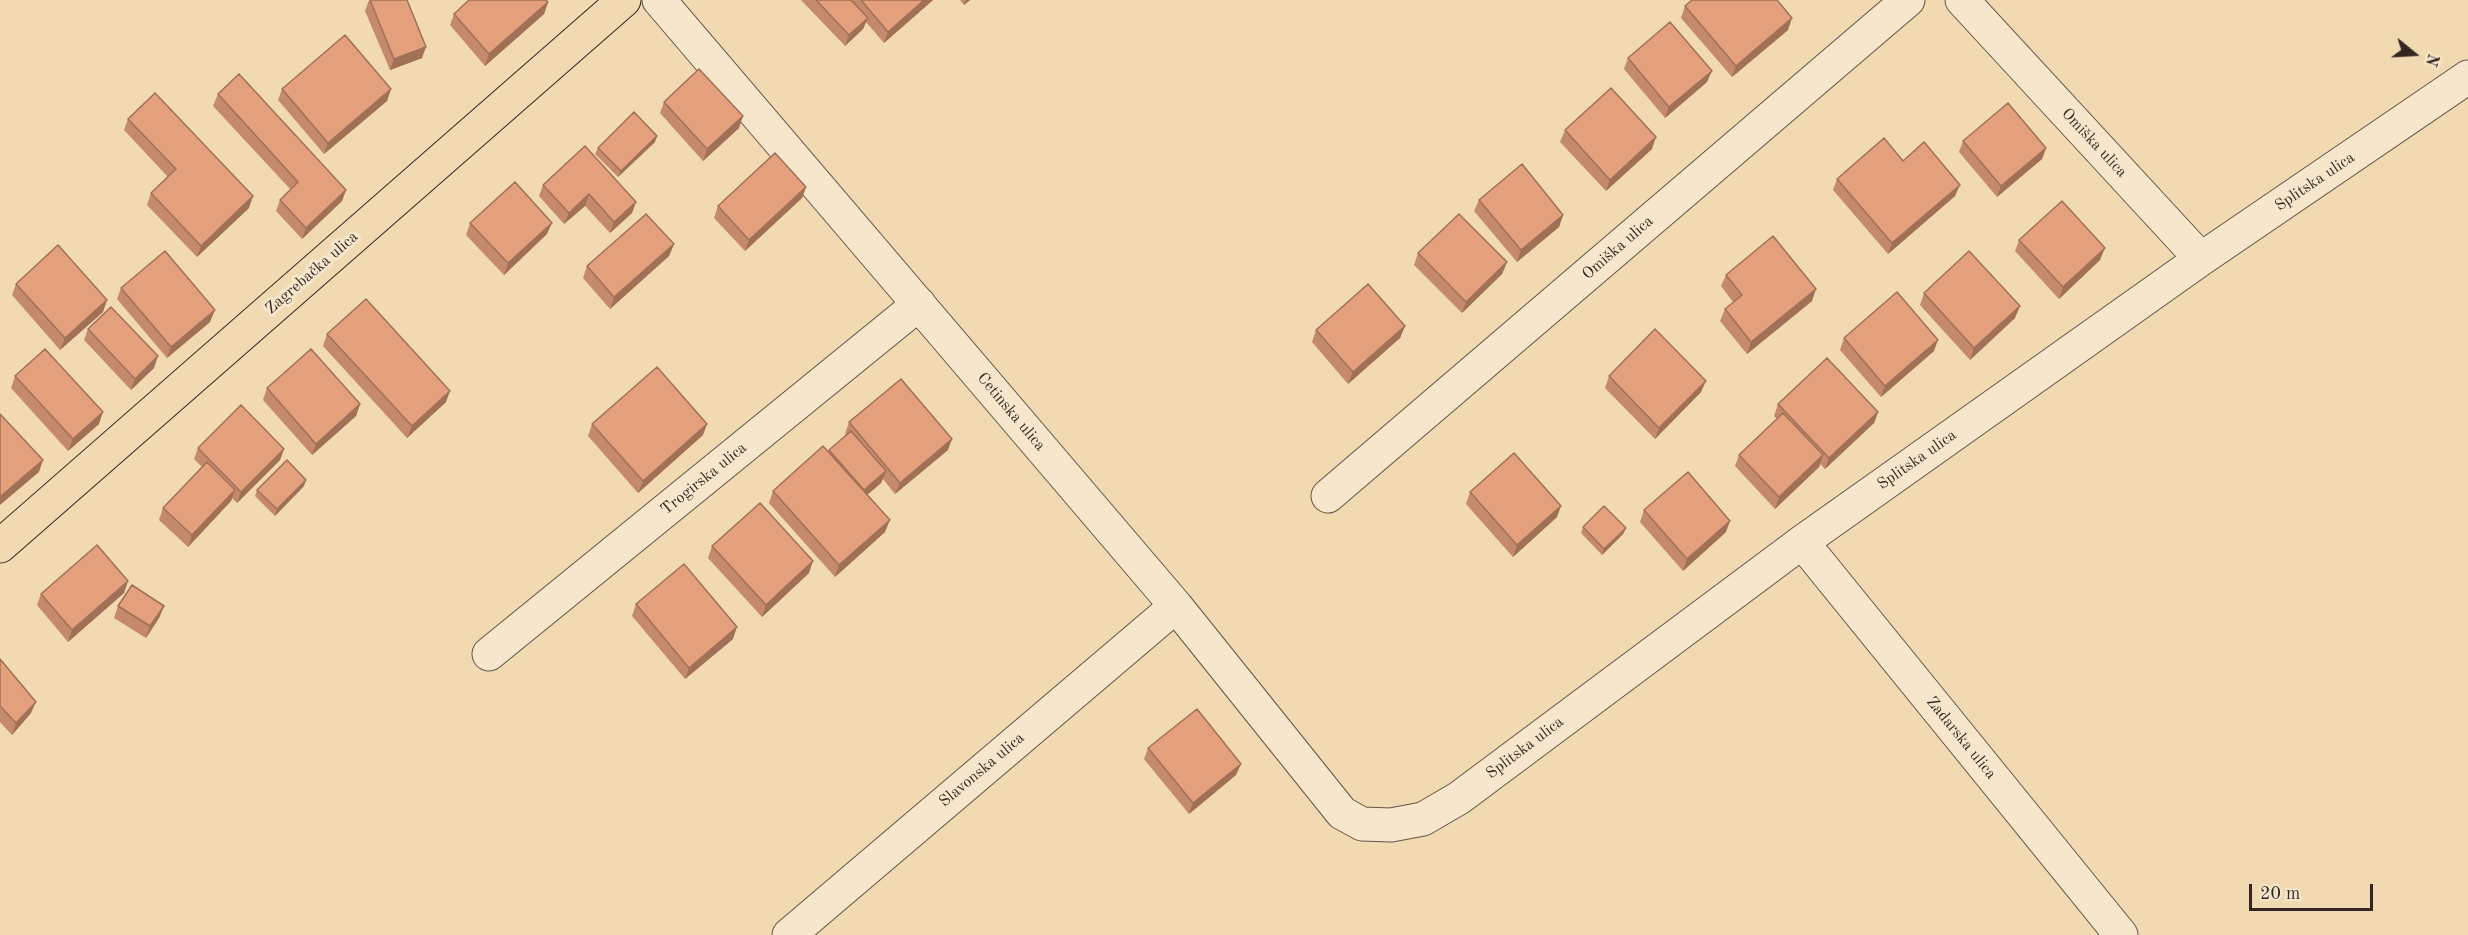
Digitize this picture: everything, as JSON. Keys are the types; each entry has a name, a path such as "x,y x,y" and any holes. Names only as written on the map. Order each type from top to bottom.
{"main road":[{"name":"Zagrebačka ulica","path":"0,546 624,0"}],"street":[{"name":"Cetinska ulica","path":"660,0 1176,606 1342,813 1362,824"},
{"name":"Omiška ulica","path":"1328,496 1908,0"},
{"name":"Omiška ulica","path":"1962,0 2201,259"},
{"name":"Splitska ulica","path":"1362,824 1391,825 1423,819 1459,798 1802,542 2201,259 2468,77"},
{"name":"Trogirska ulica","path":"489,654 919,304"},
{"name":"Zadarska ulica","path":"1802,542 2121,935"},
{"name":"Slavonska ulica","path":"789,935 1176,606"}],"building":[{"path":"370,0 407,0 426,47 394,59"},
{"path":"469,0 546,0 548,2 489,54 454,14"},
{"path":"816,0 851,0 868,18 849,35"},
{"path":"861,0 924,0 888,32"},
{"path":"1692,0 1777,0 1792,18 1736,66 1685,6"},
{"path":"1670,22 1712,71 1669,107 1628,58"},
{"path":"345,35 391,89 328,143 282,89"},
{"path":"699,69 743,116 707,149 664,102"},
{"path":"239,74 346,190 306,228 280,200 298,182 218,94"},
{"path":"1611,88 1656,137 1610,180 1565,130"},
{"path":"155,93 253,196 201,246 151,193 176,169 128,119"},
{"path":"2008,103 2046,148 2001,186 1963,141"},
{"path":"634,112 657,136 621,171 598,148"},
{"path":"1884,138 1903,161 1924,142 1960,185 1892,243 1837,179"},
{"path":"585,146 636,202 614,222 589,194 569,213 543,185"},
{"path":"775,153 806,187 749,240 718,206"},
{"path":"1522,164 1563,215 1521,250 1479,200"},
{"path":"515,182 552,223 508,263 470,223"},
{"path":"2062,201 2105,248 2063,287 2019,240"},
{"path":"646,214 674,244 614,297 587,266"},
{"path":"1459,214 1507,262 1466,302 1418,253"},
{"path":"1773,236 1816,289 1751,342 1725,309 1742,295 1726,275"},
{"path":"58,245 107,300 65,338 16,284"},
{"path":"165,251 215,310 171,347 121,288"},
{"path":"1969,251 2020,306 1974,348 1924,293"},
{"path":"1368,284 1405,326 1353,372 1316,330"},
{"path":"1897,292 1938,340 1885,386 1844,338"},
{"path":"366,299 450,391 412,426 327,334"},
{"path":"111,307 158,356 135,379 88,329"},
{"path":"1655,329 1706,381 1659,428 1609,376"},
{"path":"45,349 103,412 73,439 15,376"},
{"path":"311,349 360,404 316,444 267,388"},
{"path":"1827,358 1878,412 1829,458 1778,404"},
{"path":"657,367 707,424 643,481 592,424"},
{"path":"901,379 952,439 900,483 849,422"},
{"path":"241,405 284,449 241,492 198,448"},
{"path":"1783,413 1823,455 1779,497 1739,455"},
{"path":"0,414 43,460 0,497"},
{"path":"851,431 886,471 864,490 829,450"},
{"path":"823,446 890,520 839,565 773,491"},
{"path":"1514,453 1561,506 1517,545 1470,492"},
{"path":"287,460 306,480 277,509 257,490"},
{"path":"207,462 235,490 192,535 163,508"},
{"path":"1688,472 1730,521 1687,559 1644,510"},
{"path":"760,503 813,561 766,605 712,546"},
{"path":"1604,506 1626,528 1604,549 1583,527"},
{"path":"97,545 128,581 72,630 41,594"},
{"path":"684,564 737,627 689,668 636,604"},
{"path":"132,585 164,606 150,626 118,606"},
{"path":"0,659 36,702 16,723 0,706"},
{"path":"1197,709 1241,764 1193,803 1148,748"}]}
